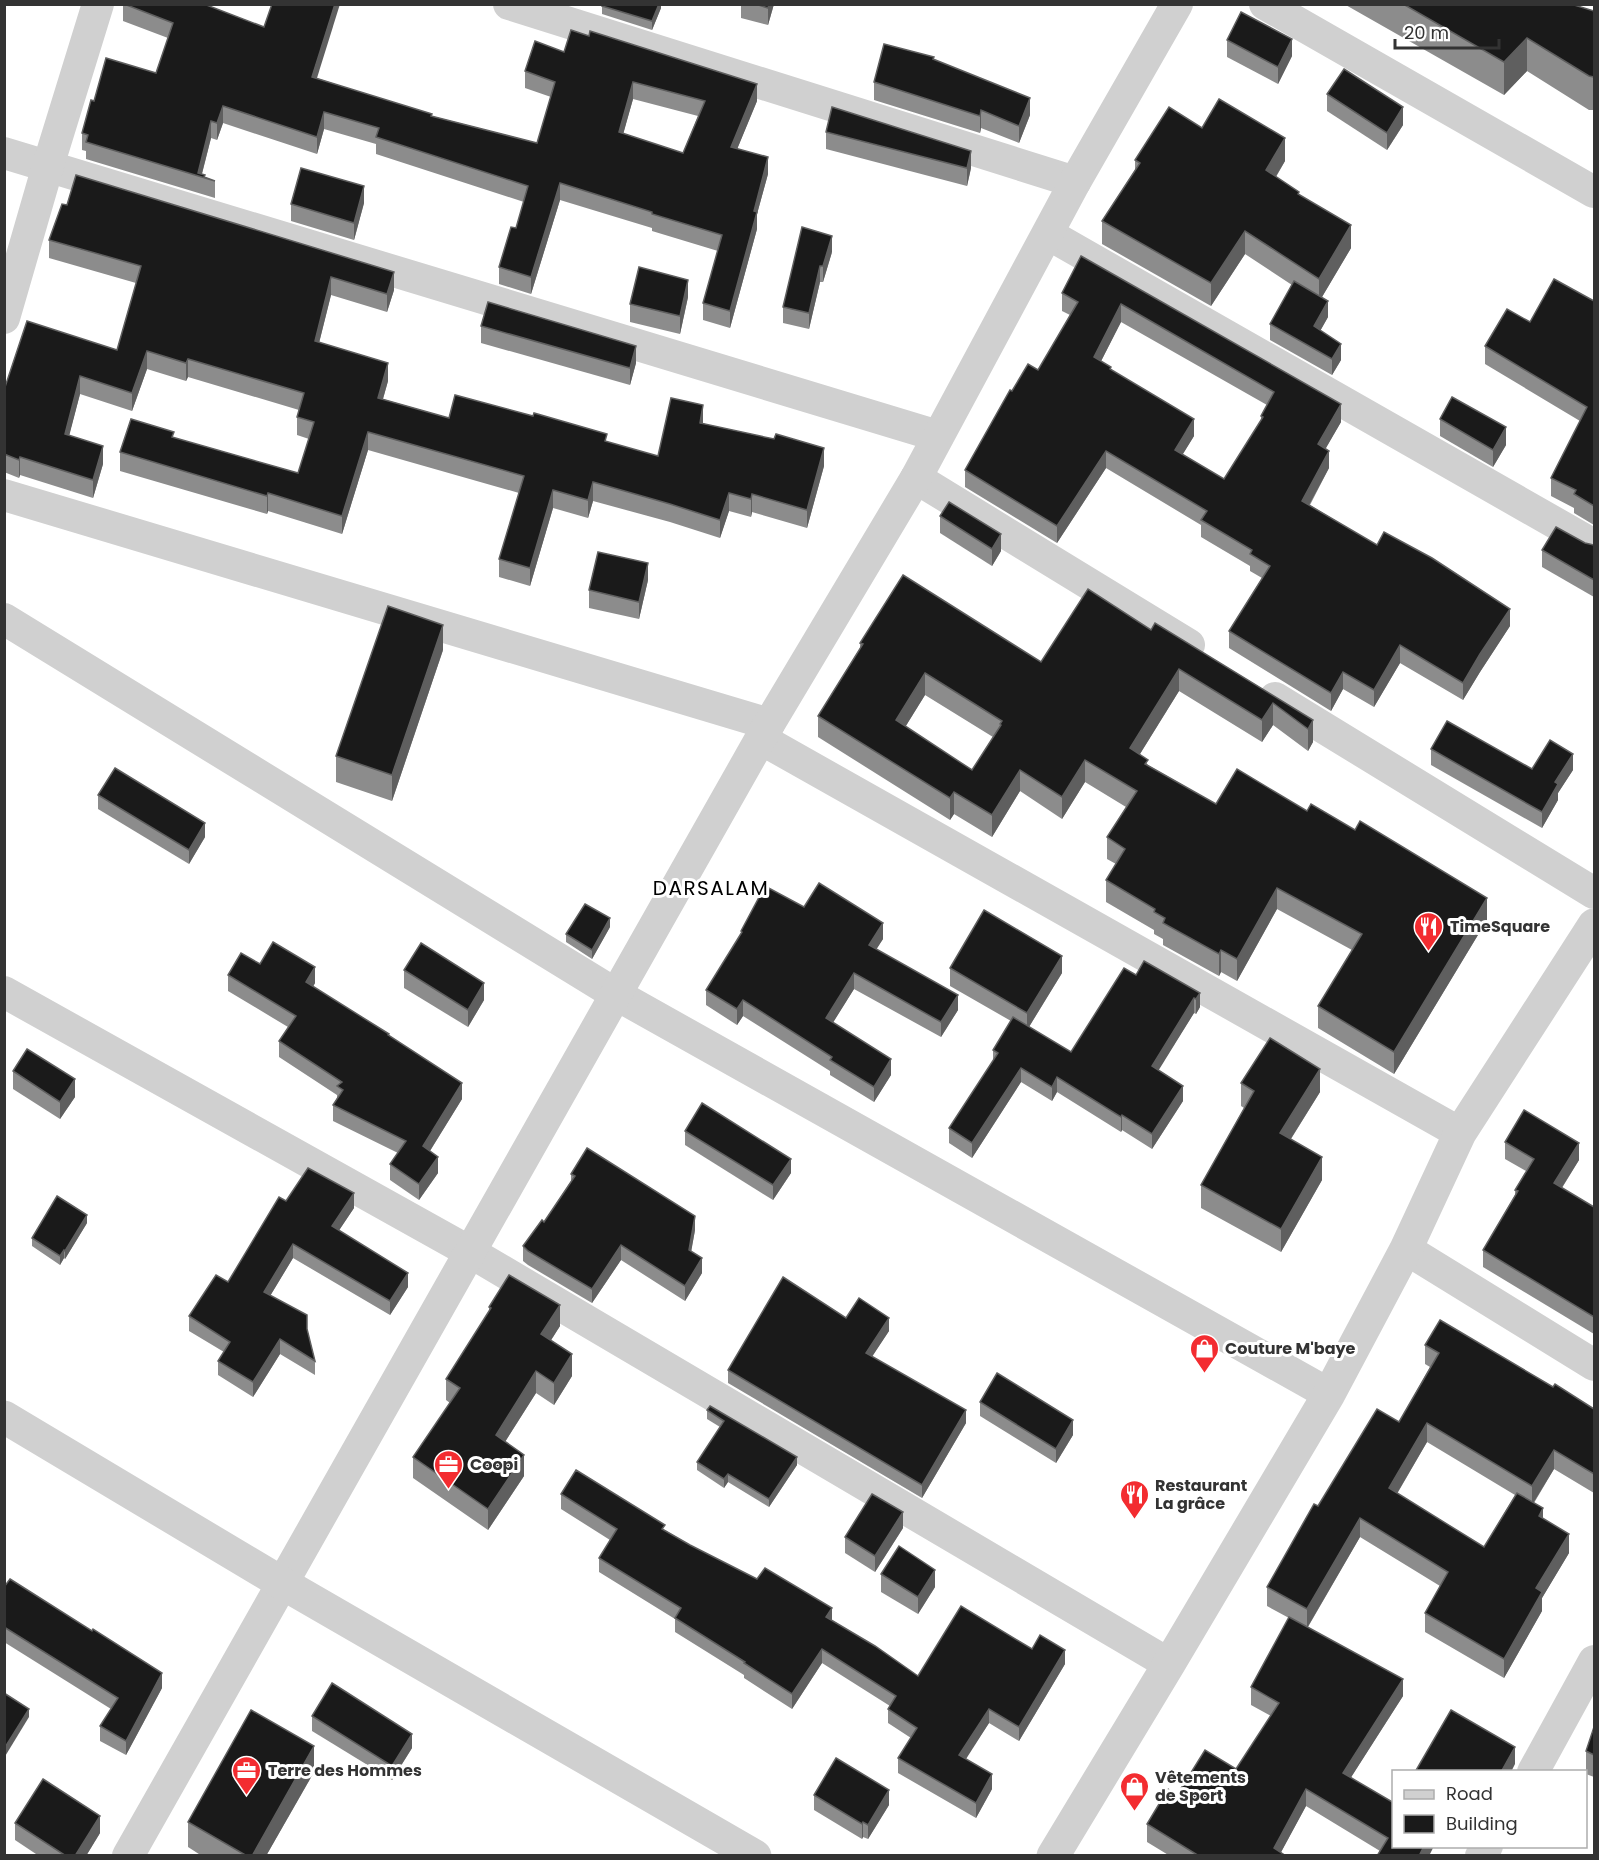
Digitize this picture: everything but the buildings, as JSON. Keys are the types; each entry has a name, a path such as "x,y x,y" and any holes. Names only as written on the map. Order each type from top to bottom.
{"street":[{"path":"4,318 98,4"},
{"path":"508,4 1075,182"},
{"path":"128,1856 765,731 916,478 1075,182 1177,4"},
{"path":"1265,4 1594,192"},
{"path":"4,153 938,436"},
{"path":"1048,234 1594,545"},
{"path":"916,478 1209,658"},
{"path":"4,495 765,731 1460,1133"},
{"path":"4,619 617,995 1329,1394"},
{"path":"1250,682 1594,893"},
{"path":"1053,1856 1329,1394 1406,1249 1460,1133 1594,925"},
{"path":"4,992 470,1252 1169,1664"},
{"path":"1406,1249 1594,1365"},
{"path":"4,1418 282,1583 755,1856"},
{"path":"1534,1770 1594,1661"}],"place":[{"name":"TimeSquare","path":"1429,952"},
{"name":"Couture M'baye","path":"1204,1374"},
{"name":"Coopi","path":"449,1490"},
{"name":"Restaurant La grâce","path":"1134,1520"},
{"name":"Terre des Hommes","path":"247,1796"},
{"name":"Vêtements de Sport","path":"1134,1812"}],"district":[{"name":"DARSALAM","path":"711,888"}]}
